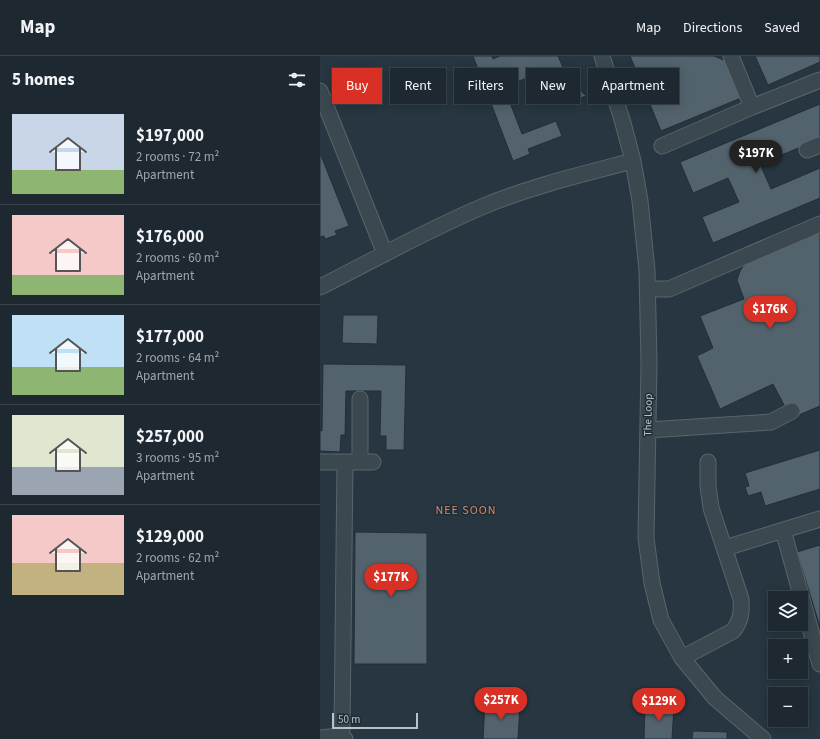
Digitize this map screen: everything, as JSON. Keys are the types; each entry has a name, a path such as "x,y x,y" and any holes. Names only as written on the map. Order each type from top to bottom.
{"lane":[{"name":"The Loop","path":"602,56 621,116 633,161 640,201 647,270 649,364 646,538 652,583 661,620 682,658 715,698 763,739"},
{"path":"731,56 752,106"},
{"path":"662,146 752,106 820,80"},
{"path":"320,91 385,254"},
{"path":"320,287 484,206 546,184 633,161"},
{"path":"648,289 669,289 820,224"},
{"path":"320,738 342,738 360,462 360,399"},
{"path":"648,430 771,422 792,411"},
{"path":"320,462 360,462"},
{"path":"682,658 733,631 738,624 742,612 741,599 712,508 708,486 708,462"},
{"path":"725,548 820,519"},
{"path":"783,530 820,664"}],"building":[{"path":"473,56 492,56 493,59 500,56 558,56 563,68 526,68 526,78 518,82 518,68 478,68"},
{"path":"630,56 714,56 726,61 741,98 661,131 650,104 679,104 679,68 635,68"},
{"path":"755,56 820,56 820,62 768,85"},
{"path":"580,90 586,96 580,98"},
{"path":"491,104 511,104 522,134 556,121 562,136 528,149 530,154 513,161"},
{"path":"820,104 820,139 760,164 771,189 820,168 820,198 713,243 702,217 739,202 728,178 693,193 680,162"},
{"path":"320,153 349,226 335,231 337,235 325,239 324,236 320,237"},
{"path":"820,230 820,406 799,415 784,405 773,384 720,409 697,356 713,348 700,316 744,299 737,280 740,271 746,262"},
{"path":"343,315 378,315 377,344 342,343"},
{"path":"323,364 406,365 404,450 386,450 386,436 380,436 381,391 346,391 345,435 341,435 340,452 320,451 320,430 322,431"},
{"path":"820,450 820,489 765,506 761,492 748,496 745,487 749,486 745,473"},
{"path":"355,532 427,533 427,664 354,664"},
{"path":"820,545 820,627 797,552"},
{"path":"485,703 520,705 518,739 483,739"},
{"path":"645,704 674,706 672,739 644,739"},
{"path":"693,731 727,732 727,739 692,739"}],"district":[{"name":"NEE SOON","path":"466,510"}]}
